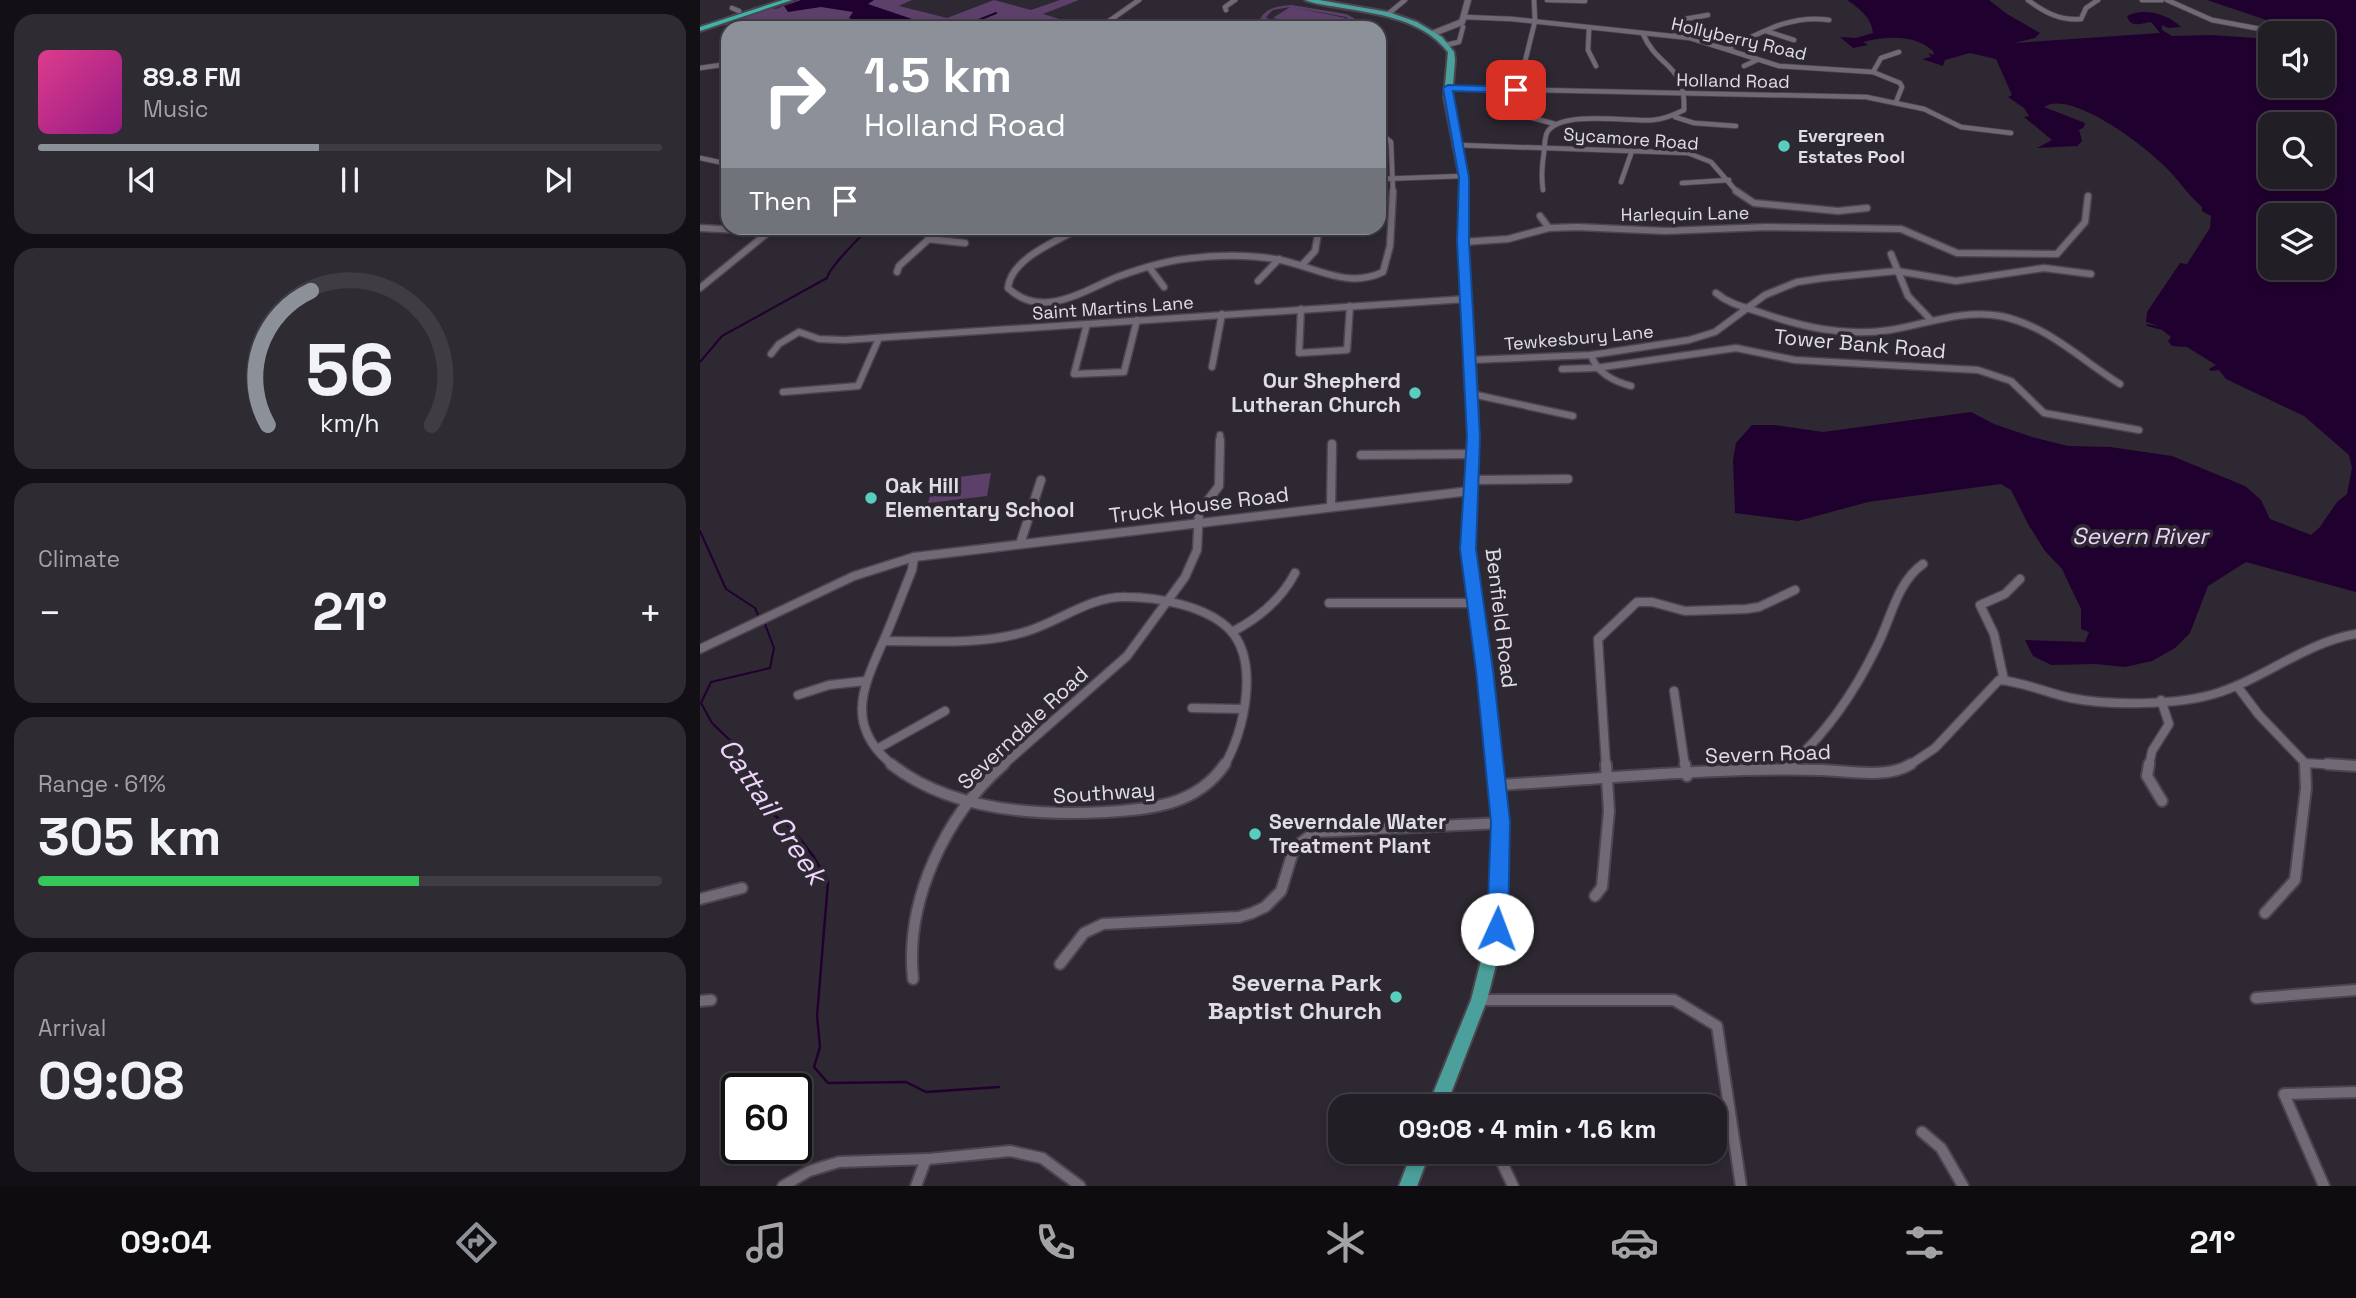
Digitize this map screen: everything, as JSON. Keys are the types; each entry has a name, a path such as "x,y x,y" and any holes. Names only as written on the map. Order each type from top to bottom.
{"highway":[{"path":"700,26 735,10 774,0"},
{"path":"700,26 789,0"}],"main road":[{"path":"1308,0 1388,14 1434,33 1446,45"},
{"name":"Benfield Road","path":"1442,1094 1479,1000 1497,929 1500,822 1468,549 1472,394 1463,242 1464,178 1448,88 1452,60 1446,45"},
{"path":"1408,1186 1416,1164"}],"street":[{"path":"1109,21 1139,0"},
{"path":"1226,10 1225,7 1235,0"},
{"path":"1388,14 1405,0"},
{"path":"1434,33 1457,25 1464,17 1468,0"},
{"path":"1518,90 1535,21 1534,0"},
{"path":"1547,0 1585,1"},
{"path":"2028,0 2047,14 2075,20 2082,18 2084,10 2098,0"},
{"path":"2143,0 2163,0 2212,20 2258,29"},
{"path":"1673,36 1685,19 1708,15"},
{"path":"1727,49 1798,17 1813,16 1829,20"},
{"name":"Hollyberry Road","path":"1464,17 1535,21 1589,29 1673,36 1698,40 1757,60 1803,69 1872,72 1888,76 1902,85 1896,102"},
{"path":"1446,45 1459,42 1463,27"},
{"path":"1589,29 1588,50 1597,66"},
{"path":"1766,31 1794,40"},
{"path":"1529,117 1555,124 1574,119 1658,120 1675,117 1684,110 1685,94 1677,73 1647,43 1643,34"},
{"path":"1872,72 1881,58 1899,51"},
{"path":"1744,66 1757,60"},
{"path":"700,68 721,65"},
{"name":"Holland Road","path":"1448,88 1866,97 1928,111 1961,127 2011,133"},
{"path":"1675,117 1693,123 1736,126"},
{"path":"1543,190 1541,176 1545,147 1548,131 1555,124"},
{"path":"1068,235 1020,264 1007,278 1007,288 1029,300 1060,301 1082,295 1112,280 1149,267 1206,257 1279,259 1303,264 1347,280 1366,279 1383,272 1388,259 1394,179 1390,139 1386,136"},
{"name":"Sycamore Road","path":"1457,145 1696,155 1709,159 1742,198 1763,206 1838,211 1867,208"},
{"path":"1621,182 1632,151"},
{"path":"700,158 721,162"},
{"path":"1386,179 1464,178"},
{"path":"1682,183 1729,180"},
{"name":"Harlequin Lane","path":"1463,242 1508,239 1549,228 1577,227 1662,231 1767,227 1908,229 1957,253 2057,254 2085,222 2088,196"},
{"path":"1540,216 1549,228"},
{"path":"700,228 721,229"},
{"path":"700,288 765,235"},
{"path":"897,272 899,266 933,235"},
{"path":"1303,264 1315,251 1318,235"},
{"path":"928,239 965,243"},
{"path":"1891,254 1908,296 1931,320"},
{"path":"1258,281 1279,259"},
{"path":"1149,267 1164,286"},
{"name":"Tewkesbury Lane","path":"1469,360 1591,355 1650,348 1704,336 1715,332 1765,295 1797,282 1897,271 1956,281 2044,268 2091,274"},
{"path":"1716,293 1728,302 1791,323 1847,332 1894,330 1931,320 1985,313 2033,324 2120,384"},
{"name":"Saint Martins Lane","path":"771,354 779,344 799,332 826,340 879,338 1466,299"},
{"path":"1301,309 1299,353 1347,350 1350,306"},
{"path":"1212,367 1222,314"},
{"path":"1087,324 1074,374 1124,372 1137,320"},
{"path":"783,392 858,386 879,338"},
{"name":"Tower Bank Road","path":"1562,369 1595,368 1736,348 1795,360 1978,370 2002,374 2021,388 2035,408 2043,413 2139,430"},
{"path":"1591,355 1595,368 1616,382 1631,386"},
{"path":"1472,394 1573,416"},
{"path":"1197,523 1200,509 1219,486 1220,435"},
{"path":"1331,507 1329,486 1335,468 1332,444"},
{"path":"1361,455 1472,454"},
{"name":"Truck House Road","path":"700,649 854,576 914,557 1331,507 1470,486 1568,479"},
{"path":"1020,544 1041,480"},
{"name":"Severndale Road","path":"914,979 910,951 931,867 943,838 987,779 1126,656 1166,604 1194,561 1198,544 1197,523"},
{"path":"798,695 829,685 865,681 884,641 912,570 914,557"},
{"path":"1786,769 1824,734 1845,703 1887,627 1906,576 1923,564"},
{"path":"884,641 1018,635 1082,606 1121,597 1141,598 1207,615 1232,632 1252,622 1264,612 1284,592 1295,573"},
{"path":"2020,579 2005,594 1980,606 1994,634 2004,680 2017,681 2082,699 2161,700 2201,697 2237,686 2332,639 2356,634"},
{"path":"1595,896 1602,887 1609,811 1598,639 1637,602 1652,602 1685,611 1746,609 1759,607 1795,590"},
{"path":"1329,603 1476,603"},
{"name":"Southway","path":"865,681 862,719 877,748 887,761 906,777 1002,810 1067,815 1141,811 1172,804 1202,788 1222,770 1235,744 1248,675 1243,648 1232,632"},
{"name":"Severn Road","path":"1497,785 1786,769 1902,771 1935,748 1992,685 2004,680"},
{"path":"2237,686 2259,715 2305,763 2306,788 2295,880 2265,913"},
{"path":"1674,691 1688,776"},
{"path":"2161,700 2169,724 2152,751 2147,776 2162,801"},
{"path":"1192,708 1242,709"},
{"path":"877,748 945,711"},
{"path":"2305,763 2356,766"},
{"path":"1060,964 1084,933 1103,924 1239,917 1265,907 1281,891 1292,855 1298,845 1315,832 1500,822"},
{"path":"700,899 742,888"},
{"path":"2256,998 2354,992"},
{"path":"1479,1000 1674,1000 1717,1026 1741,1186"},
{"path":"2324,1186 2284,1094 2356,1092"},
{"path":"1922,1132 1941,1148 1963,1186"},
{"path":"783,1186 817,1168 845,1161 926,1159 1022,1152 1045,1159 1080,1186"},
{"path":"916,1186 926,1159"},
{"path":"1503,1164 1513,1186"}],"shaded area":[{"path":"797,0 912,0 899,6 947,18 994,0 1031,10 1060,0 1079,0 1043,14 1066,21 733,21"},
{"path":"1292,5 1346,14 1355,21 1349,21 1346,17 1291,7 1346,18 1341,21 1288,21 1273,18 1290,7 1273,10 1266,17 1271,21 1259,21 1264,13 1281,6"},
{"path":"991,473 987,496 928,503 934,480"}],"water":[{"path":"801,0 874,0 868,4 913,21 856,21 849,18 853,12 821,7 788,12 784,6"},
{"name":"Severn River","path":"1847,0 1989,0 2040,33 2035,38 2014,43 2160,33 2151,22 2134,24 2127,16 2141,12 2156,13 2181,27 2168,28 2162,25 2162,30 2172,36 2258,38 2258,98 2335,98 2335,21 2269,21 2207,0 2356,0 2356,592 2246,562 2208,586 2190,633 2175,648 2152,661 2125,667 2095,664 2051,665 2033,656 2025,640 2085,642 2089,632 2081,629 2081,609 2062,569 2045,551 2011,490 2001,484 1868,502 1798,521 1735,513 1733,460 1736,443 1752,425 1774,425 1823,432 1971,412 1994,424 2068,446 2110,447 2172,456 2245,486 2261,500 2270,519 2311,535 2320,527 2337,502 2347,494 2352,468 2349,455 2304,416 2226,379 2219,370 2211,371 2209,369 2216,365 2187,347 2172,346 2168,341 2171,337 2162,330 2147,326 2146,324 2159,326 2146,322 2147,312 2180,263 2187,264 2210,228 2211,216 2202,211 2202,207 2164,165 2112,125 2073,106 2057,104 2044,107 2085,123 2079,130 2082,141 2077,146 2037,148 2052,140 2024,117 2029,116 2024,108 2008,97 2012,95 1996,59 1970,53 1945,60 1943,66 1922,59 1931,57 1928,53 1934,55 1926,45 1900,38 1872,40 1863,42 1868,45 1853,48 1840,37 1856,38 1873,33 1867,18"}],"waterway":[{"path":"976,21 996,13"},
{"name":"Cattail Creek","path":"700,362 722,336 827,278 862,235"},
{"name":"Cattail Creek","path":"700,531 726,589 755,608 758,615"},
{"name":"Cattail Creek","path":"743,766 737,747 712,723 701,703 711,682 770,668 774,648 765,624"},
{"name":"Cattail Creek","path":"743,766 764,807 793,830 814,857 828,882 817,1016 820,1047 814,1067 828,1083 906,1082 926,1092 999,1087"}],"place":[{"name":"Evergreen Estates Pool","path":"1784,146"},
{"name":"Our Shepherd Lutheran Church","path":"1415,393"},
{"name":"Oak Hill Elementary School","path":"871,498"},
{"name":"Severndale Water Treatment Plant","path":"1255,834"},
{"name":"Severna Park Baptist Church","path":"1396,997"}],"route":[{"path":"1497,929 1500,822 1485,670 1468,549 1474,437 1463,242 1464,178 1448,88 1516,90"}]}
